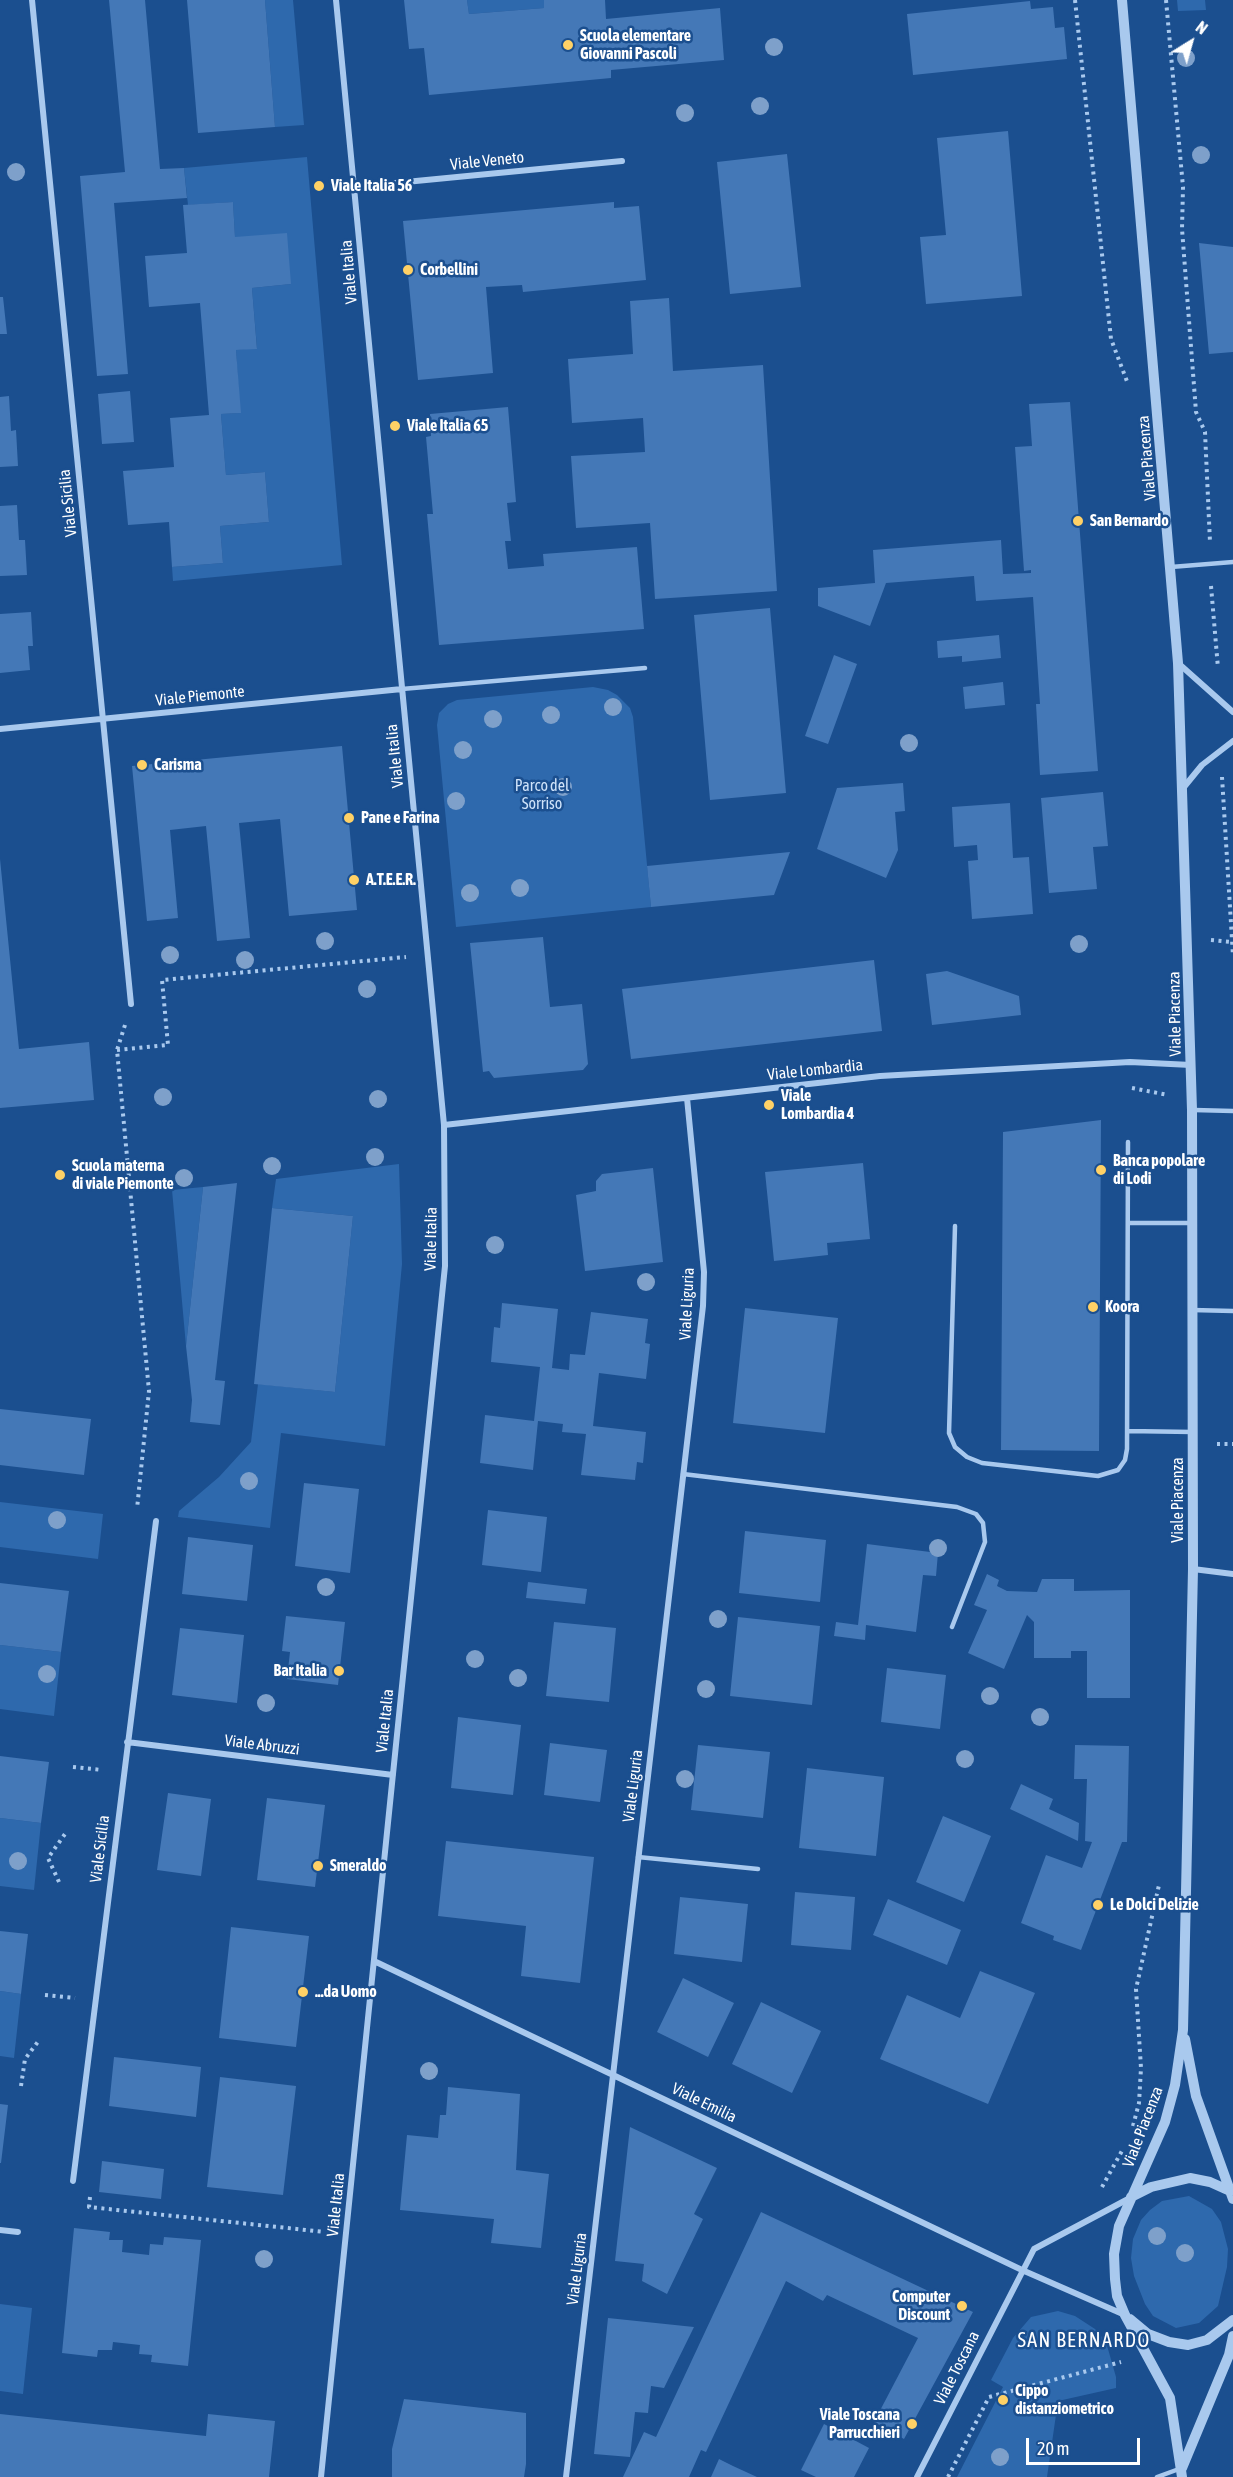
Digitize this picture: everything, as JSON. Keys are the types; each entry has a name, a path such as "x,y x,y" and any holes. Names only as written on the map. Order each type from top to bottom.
{"street":[{"name":"Viale Sicilia","path":"32,0 130,1004"},
{"name":"Viale Italia","path":"321,2477 445,1266 444,1125 336,0"},
{"name":"Viale Piacenza","path":"1122,0 1178,663 1192,1110 1193,1432 1193,1569 1183,2030 1175,2085 1165,2122 1119,2226 1114,2254 1117,2296 1125,2316"},
{"name":"Viale Veneto","path":"354,188 622,161"},
{"path":"1178,663 1233,712"},
{"name":"Viale Piemonte","path":"0,729 402,689"},
{"path":"1182,789 1192,775 1233,741"},
{"name":"Viale Lombardia","path":"444,1125 880,1076 1130,1062 1191,1065"},
{"name":"Viale Liguria","path":"566,2477 703,1306 704,1272 687,1098"},
{"name":"Viale Sicilia","path":"73,2181 156,1521"},
{"path":"1193,1569 1233,1574"},
{"name":"Viale Abruzzi","path":"127,1742 393,1775"},
{"name":"Viale Emilia","path":"374,1961 1022,2270 1125,2316"},
{"name":"Viale Piacenza","path":"1183,2030 1196,2096 1232,2195"},
{"path":"1022,2270 1034,2249 1151,2187 1190,2178 1209,2182 1232,2195"},
{"path":"0,2230 18,2232"},
{"name":"Viale Toscana","path":"917,2477 1022,2270"},
{"path":"1125,2316 1148,2334 1169,2342 1188,2344 1207,2340 1233,2320"},
{"path":"1125,2316 1170,2398 1182,2473"},
{"path":"1182,2473 1229,2355 1233,2336"}],"lane":[{"path":"1171,567 1233,562"},
{"path":"402,689 645,668"},
{"path":"1192,1110 1233,1111"},
{"path":"955,1226 949,1433 955,1447 967,1457 982,1463 1098,1476 1118,1470 1125,1460 1127,1431 1128,1142"},
{"path":"1128,1222 1192,1223"},
{"path":"1192,1310 1233,1311"},
{"path":"1127,1431 1193,1432"},
{"path":"683,1474 957,1507 976,1514 983,1523 985,1542 952,1627"},
{"path":"638,1857 758,1869"},
{"path":"1157,2477 1182,2473"}],"path":[{"path":"1075,0 1111,339 1129,390"},
{"path":"1167,0 1183,187 1182,229 1196,412 1205,432 1211,519 1209,564 1218,665 1215,698"},
{"path":"1221,749 1233,956"},
{"path":"117,1050 168,1045 162,980 428,956"},
{"path":"130,1004 117,1050 149,1391 136,1516 156,1521"},
{"path":"1170,1063 1172,1096"},
{"path":"73,1767 123,1772"},
{"path":"59,1882 48,1858 65,1834"},
{"path":"21,2086 25,2059 40,2039"},
{"path":"73,2181 91,2182 89,2207 346,2234"},
{"path":"948,2477 989,2397 1123,2362"}],"green space":[{"path":"265,0 293,0 304,125 275,127"},
{"path":"467,0 544,0 544,8 469,14"},
{"path":"1177,0 1205,0 1206,10 1178,11"},
{"path":"307,157 342,565 173,581 172,567 223,563 220,526 269,522 265,472 226,475 221,414 240,413 236,350 257,348 252,288 291,284 235,237 233,202 188,205 184,168"},
{"name":"Parco del Sorriso","path":"593,687 608,690 617,695 630,708 633,717 651,907 456,927 437,725 439,713 448,704 457,700"},
{"path":"399,1164 402,1264 385,1446 281,1433 270,1528 178,1517 179,1511 219,1477 251,1442 258,1384 335,1392 353,1216 272,1208 276,1179"},
{"path":"203,1187 186,1346 172,1190"},
{"path":"0,1502 103,1514 98,1559 0,1547"},
{"path":"0,1645 61,1652 54,1716 0,1709"},
{"path":"0,1818 41,1823 34,1890 0,1886"},
{"path":"0,1991 21,1994 14,2058 0,2056"},
{"path":"1189,2196 1212,2209 1221,2222 1228,2249 1227,2267 1218,2306 1199,2323 1176,2328 1153,2316 1145,2304 1134,2276 1131,2258 1133,2239 1141,2220 1150,2210 1162,2201"},
{"path":"0,2304 32,2308 23,2394 0,2391"},
{"path":"1058,2311 1075,2316 1095,2329 1106,2342 1116,2377 1116,2388 1058,2401 1047,2477 957,2477 1003,2387 991,2380 1013,2338 1031,2317"}],"building":[{"path":"109,0 145,0 160,169 184,168 187,198 114,203 128,374 97,376 80,176 125,172"},
{"path":"187,0 265,0 275,127 198,133"},
{"path":"404,0 467,0 469,14 544,8 544,0 605,0 606,19 720,8 724,60 611,70 611,78 429,95 424,48 409,49"},
{"path":"1030,1 1031,9 1053,7 1055,28 1064,27 1067,59 913,75 907,14"},
{"path":"1008,131 1022,296 926,304 920,237 946,235 937,138"},
{"path":"787,154 801,287 730,294 717,162"},
{"path":"233,202 235,237 287,233 291,284 252,288 257,349 236,350 241,413 221,414 226,475 265,472 269,522 220,526 223,563 172,567 169,522 128,525 123,471 174,467 170,418 209,415 200,303 149,307 145,256 187,253 183,205"},
{"path":"614,202 614,208 639,206 646,280 523,292 522,285 486,287 493,373 418,380 403,221"},
{"path":"1199,243 1233,247 1233,352 1209,354"},
{"path":"0,297 3,297 7,334 0,334"},
{"path":"669,298 673,371 763,365 777,591 655,599 650,523 576,528 571,456 645,452 643,418 572,423 568,359 633,354 630,301"},
{"path":"130,391 134,442 102,444 98,394"},
{"path":"9,396 11,431 16,430 18,466 0,467 0,397"},
{"path":"1070,402 1098,771 1040,775 1036,704 1040,704 1033,597 976,601 974,576 886,583 870,626 818,606 818,588 875,583 873,550 1001,540 1003,574 1031,573 1031,570 1024,571 1015,447 1032,446 1029,404"},
{"path":"508,407 516,502 507,503 511,541 505,541 508,569 544,566 543,554 637,547 644,629 439,645 427,514 433,514 426,437 431,436 430,414"},
{"path":"17,505 19,540 25,540 27,575 0,576 0,506"},
{"path":"770,608 786,793 710,800 694,615"},
{"path":"31,612 33,646 28,646 30,670 0,673 0,614"},
{"path":"999,635 1001,658 962,662 962,656 938,658 937,641"},
{"path":"834,655 857,664 828,744 805,736"},
{"path":"1003,682 1005,705 965,709 963,687"},
{"path":"342,746 357,910 289,916 280,819 239,823 250,938 217,941 206,826 170,830 178,918 147,921 132,766"},
{"path":"903,783 905,811 895,812 898,850 886,878 817,849 837,788"},
{"path":"1103,792 1108,846 1093,847 1097,889 1049,893 1041,798"},
{"path":"1010,803 1013,858 1029,857 1033,914 972,919 968,861 978,860 977,845 954,847 952,807"},
{"path":"790,852 774,895 651,907 647,866"},
{"path":"0,859 19,1049 89,1042 94,1100 0,1108"},
{"path":"543,937 550,1007 582,1004 588,1064 583,1070 494,1078 489,1071 483,1072 470,943"},
{"path":"874,960 882,1031 631,1059 622,989"},
{"path":"947,971 1019,996 1021,1015 932,1025 926,974"},
{"path":"1101,1120 1099,1451 1001,1450 1003,1132"},
{"path":"863,1163 870,1239 827,1243 828,1255 774,1261 765,1172"},
{"path":"653,1168 663,1262 585,1271 576,1195 596,1191 596,1181 602,1174"},
{"path":"237,1183 215,1380 225,1381 220,1425 190,1422 192,1400 186,1346 203,1187"},
{"path":"272,1208 353,1216 335,1392 254,1384"},
{"path":"502,1303 558,1309 552,1368 569,1370 570,1354 585,1355 591,1312 648,1319 645,1343 650,1344 646,1379 599,1373 593,1426 646,1432 643,1463 637,1462 635,1480 581,1475 586,1434 562,1432 563,1424 538,1421 533,1470 480,1463 485,1415 534,1421 540,1367 491,1362 494,1327 500,1328"},
{"path":"745,1308 838,1318 825,1433 733,1423"},
{"path":"0,1409 91,1419 84,1475 0,1465"},
{"path":"304,1483 359,1489 350,1573 295,1566"},
{"path":"488,1510 547,1517 541,1572 482,1565"},
{"path":"745,1531 826,1540 820,1602 739,1593"},
{"path":"188,1537 253,1545 247,1601 182,1594"},
{"path":"867,1544 938,1553 936,1576 923,1575 916,1632 866,1625 865,1640 834,1636 836,1622 858,1625"},
{"path":"987,1574 999,1580 997,1586 1007,1591 1037,1592 1042,1579 1074,1579 1074,1591 1130,1590 1130,1698 1087,1698 1087,1651 1071,1651 1071,1658 1034,1658 1034,1622 1027,1615 1004,1669 968,1653 987,1610 974,1605"},
{"path":"528,1582 587,1589 585,1604 526,1598"},
{"path":"0,1583 69,1591 61,1652 0,1645"},
{"path":"286,1616 345,1622 338,1685 287,1679 290,1652 282,1651"},
{"path":"738,1617 820,1626 812,1705 730,1696"},
{"path":"554,1622 616,1628 609,1702 546,1696"},
{"path":"180,1628 244,1635 237,1703 172,1695"},
{"path":"887,1668 946,1675 940,1729 881,1722"},
{"path":"458,1717 521,1725 513,1795 451,1788"},
{"path":"550,1743 607,1750 600,1802 544,1795"},
{"path":"698,1745 770,1752 763,1818 691,1810"},
{"path":"1075,1745 1129,1746 1127,1842 1122,1842 1081,1950 1053,1940 1054,1936 1021,1923 1046,1855 1082,1868 1092,1842 1085,1841 1087,1779 1074,1779"},
{"path":"0,1756 49,1762 41,1823 0,1818"},
{"path":"807,1768 884,1777 876,1856 799,1848"},
{"path":"1021,1784 1053,1799 1049,1809 1079,1823 1078,1841 1010,1809"},
{"path":"168,1793 211,1799 201,1876 157,1870"},
{"path":"267,1798 325,1805 315,1887 257,1880"},
{"path":"943,1816 991,1836 964,1902 916,1882"},
{"path":"446,1841 594,1857 580,1983 521,1976 526,1926 438,1916"},
{"path":"795,1892 855,1897 851,1950 791,1945"},
{"path":"680,1897 748,1904 742,1962 674,1954"},
{"path":"888,1899 961,1930 947,1965 873,1935"},
{"path":"231,1927 309,1936 296,2047 219,2038"},
{"path":"0,1931 28,1934 21,1994 0,1991"},
{"path":"980,1971 1035,1993 988,2104 880,2059 907,1995 960,2018"},
{"path":"683,1978 734,2003 708,2057 657,2032"},
{"path":"761,2002 821,2031 792,2093 732,2064"},
{"path":"114,2057 201,2067 196,2117 109,2106"},
{"path":"220,2077 296,2086 283,2195 207,2187"},
{"path":"448,2087 520,2094 516,2170 549,2174 541,2248 491,2243 494,2219 400,2210 407,2135 438,2138 440,2115 446,2115"},
{"path":"0,2104 8,2105 1,2163 0,2163"},
{"path":"630,2127 717,2168 694,2214 703,2219 667,2294 642,2281 644,2264 615,2261"},
{"path":"102,2161 164,2169 161,2199 99,2192"},
{"path":"761,2212 973,2312 904,2439 874,2422 918,2338 827,2295 823,2301 786,2281 706,2452 701,2450 689,2477 623,2477 644,2432 656,2437"},
{"path":"74,2228 110,2232 109,2240 123,2240 122,2252 149,2255 150,2244 163,2245 164,2237 201,2240 188,2366 151,2362 152,2355 139,2354 140,2345 113,2342 112,2350 98,2350 97,2357 62,2353"},
{"path":"608,2318 694,2327 664,2388 651,2386 648,2413 635,2412 630,2457 594,2454"},
{"path":"404,2399 526,2413 524,2477 392,2477 392,2449"},
{"path":"0,2414 206,2436 208,2414 275,2421 269,2477 0,2477"},
{"path":"824,2424 869,2448 854,2477 816,2477 801,2470"},
{"path":"719,2459 733,2466 757,2477 711,2477"}],"place":[{"name":"Scuola elementare Giovanni Pascoli","path":"568,45"},
{"name":"Viale Italia 56","path":"319,186"},
{"name":"Corbellini","path":"408,270"},
{"name":"Viale Italia 65","path":"395,426"},
{"name":"San Bernardo","path":"1078,521"},
{"name":"Carisma","path":"142,765"},
{"name":"Pane e Farina","path":"349,818"},
{"name":"A.T.E.E.R.","path":"354,880"},
{"name":"Viale Lombardia 4","path":"769,1105"},
{"name":"Banca popolare di Lodi","path":"1101,1170"},
{"name":"Scuola materna di viale Piemonte","path":"60,1175"},
{"name":"Koora","path":"1093,1307"},
{"name":"Bar Italia","path":"339,1671"},
{"name":"Smeraldo","path":"318,1866"},
{"name":"Le Dolci Delizie","path":"1098,1905"},
{"name":"...da Uomo","path":"303,1992"},
{"name":"Computer Discount","path":"962,2306"},
{"name":"Cippo distanziometrico","path":"1003,2400"},
{"name":"Viale Toscana Parrucchieri","path":"912,2424"}],"district":[{"name":"SAN BERNARDO","path":"1084,2341"}]}
